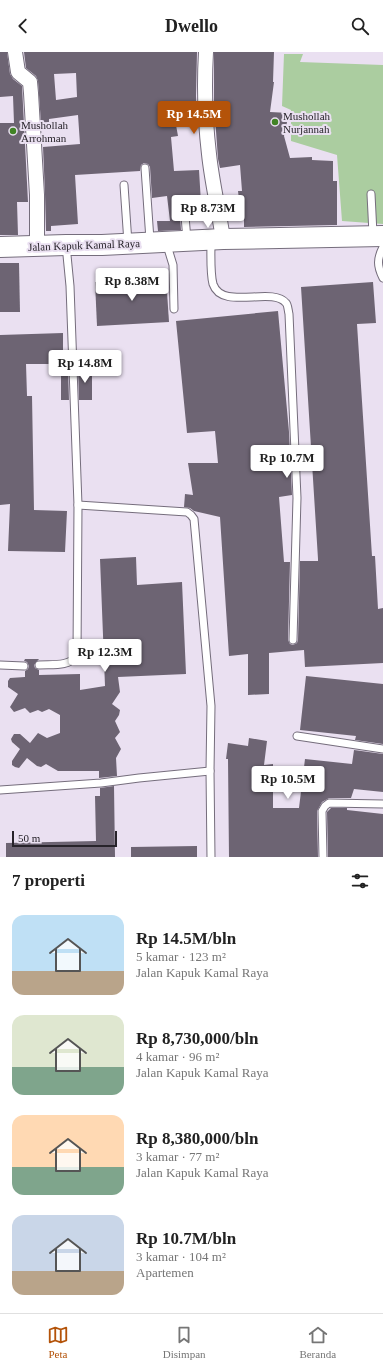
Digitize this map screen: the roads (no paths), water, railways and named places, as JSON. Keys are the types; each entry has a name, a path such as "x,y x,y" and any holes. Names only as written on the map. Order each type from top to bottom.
{"main road":[{"name":"Jalan Kapuk Kamal Raya","path":"0,247 217,240 380,240"}],"street":[{"path":"16,52 18,72 30,82 37,246"},
{"path":"206,52 204,104 209,156 220,216 217,240"}],"lane":[{"path":"145,168 158,242 174,265 174,309"},
{"path":"124,185 128,244"},
{"path":"371,194 380,240 378,262 383,278"},
{"path":"185,216 187,241"},
{"path":"217,240 213,284 218,291 225,297 280,297 287,304 288,309 297,498 293,640"},
{"path":"39,665 66,664 73,661 77,656 78,504 70,286 66,245"},
{"path":"78,504 187,512 194,519 211,706 211,857"},
{"path":"0,665 24,666"},
{"path":"297,736 383,749"},
{"path":"0,790 101,783 210,771"},
{"path":"323,857 322,811 325,806 330,803 383,804"}],"place":[{"name":"Mushollah Nurjannah","path":"275,122"},
{"name":"Mushollah Arrohman","path":"13,131"}]}
